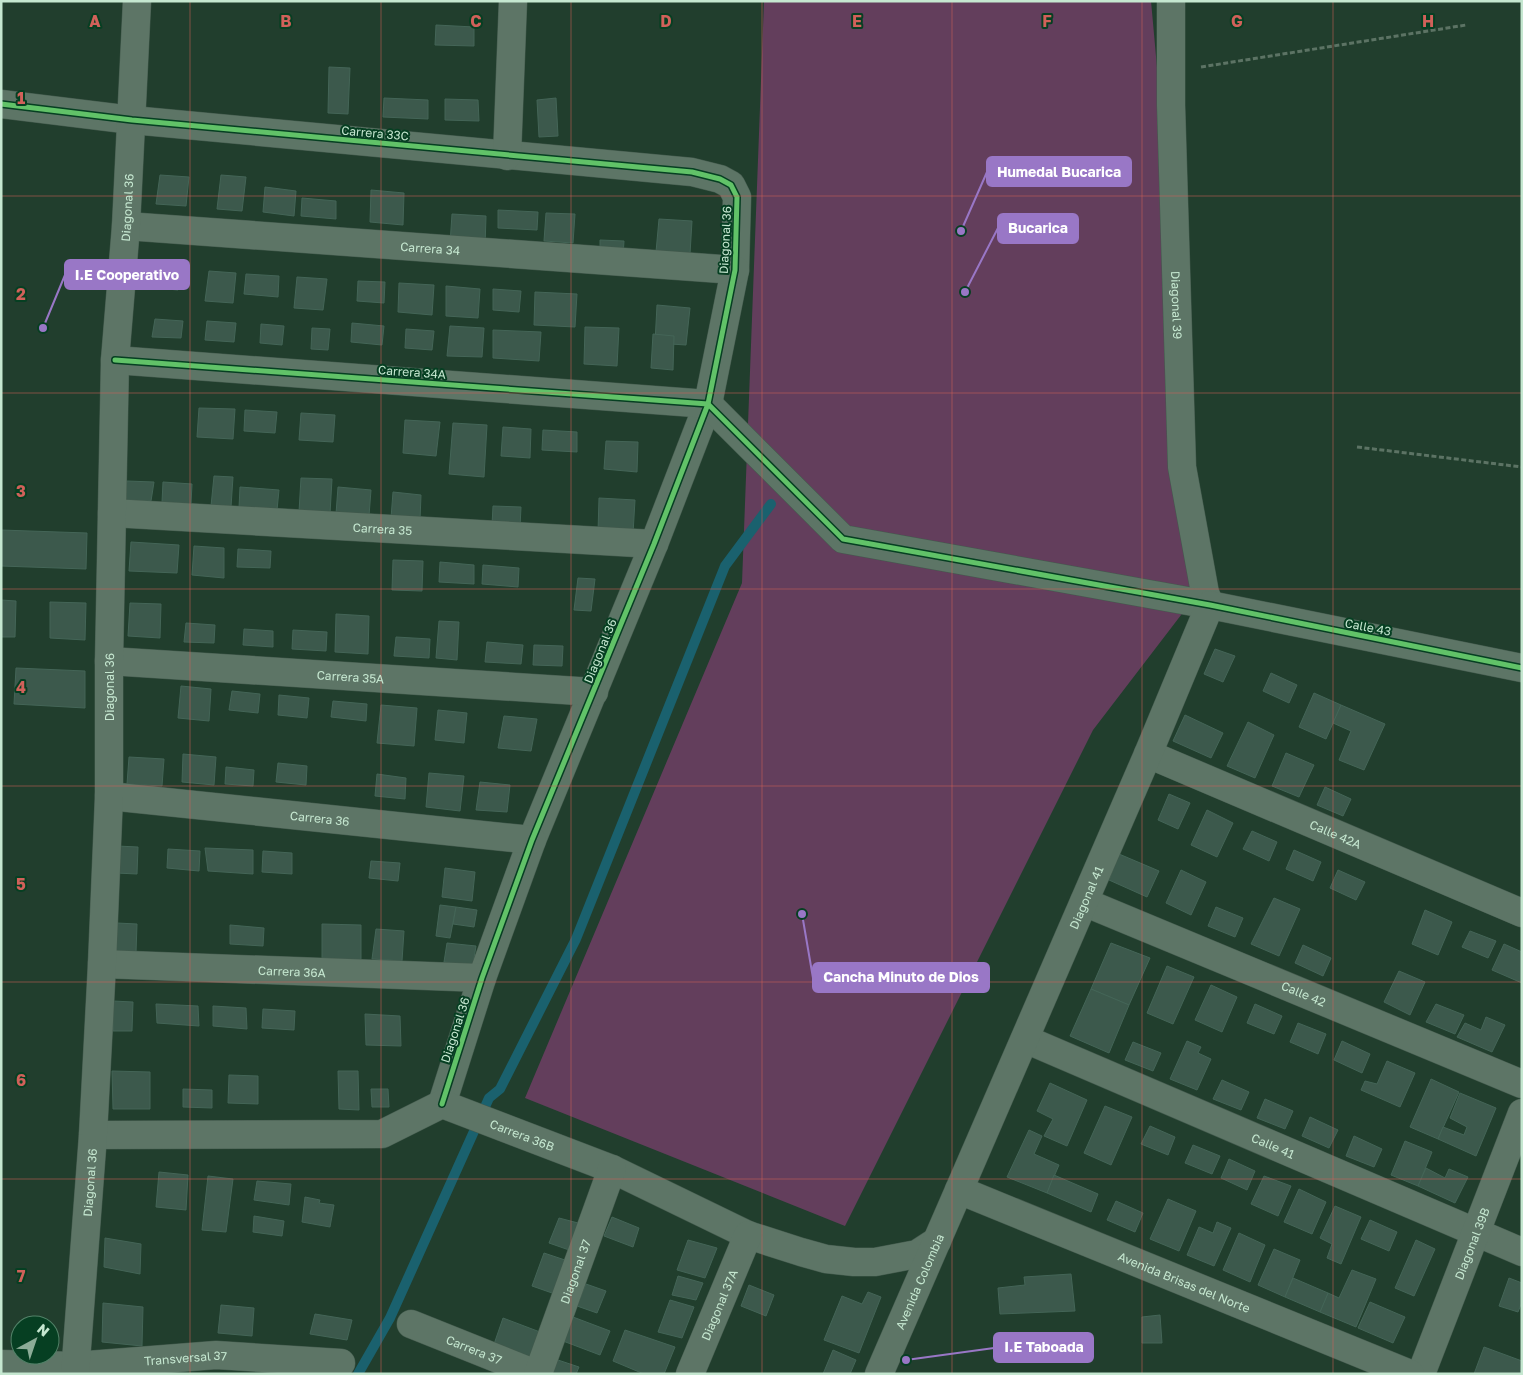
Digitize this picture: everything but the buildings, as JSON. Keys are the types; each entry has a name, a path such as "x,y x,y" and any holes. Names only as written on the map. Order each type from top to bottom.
{"street":[{"name":"Diagonal 36","path":"75,1370 102,964 109,796 109,661 115,360 126,226 137,1"},
{"path":"507,156 513,1"},
{"name":"Diagonal 39","path":"1171,1 1171,72 1182,467 1205,593 1210,605"},
{"name":"Carrera 33C","path":"1,104 132,120 707,174 720,178 731,185 737,196"},
{"name":"Diagonal 36","path":"454,1108 482,978 532,840 654,544 708,404 735,270 737,196"},
{"name":"Carrera 34","path":"126,226 735,270"},
{"name":"Carrera 34A","path":"115,360 708,404"},
{"name":"Calle 43","path":"708,404 843,539 1210,605 1522,668"},
{"name":"Carrera 35","path":"112,513 654,544"},
{"name":"Diagonal 41","path":"959,1190 1148,754 1210,605"},
{"name":"Carrera 35A","path":"109,661 594,692"},
{"name":"Calle 42A","path":"1148,754 1522,913"},
{"name":"Carrera 36","path":"109,796 532,840"},
{"name":"Calle 42","path":"1084,902 1522,1084"},
{"name":"Carrera 36A","path":"102,964 482,978"},
{"name":"Calle 41","path":"1025,1039 1522,1252"},
{"path":"92,1135 382,1134 454,1108"},
{"name":"Carrera 36B","path":"454,1108 612,1170 748,1235 826,1259 876,1262 917,1254 936,1241"},
{"name":"Diagonal 39B","path":"1421,1374 1522,1113"},
{"name":"Diagonal 37","path":"537,1374 612,1170"},
{"name":"Avenida Colombia","path":"879,1374 959,1190"},
{"name":"Avenida Brisas del Norte","path":"959,1190 1410,1374"},
{"name":"Diagonal 37A","path":"690,1374 748,1235"},
{"name":"Carrera 37","path":"411,1324 537,1374"},
{"name":"Transversal 37","path":"1,1364 75,1370 216,1356 341,1363"}],"path":[{"path":"1171,72 1466,25"},
{"path":"1357,447 1522,468"}],"shaded area":[{"path":"764,1 1151,1 1204,585 1093,730 845,1226 525,1098 742,583"}],"waterway":[{"path":"358,1374 390,1318 489,1098 500,1089 576,939 725,566 771,504"}],"cycle path":[{"path":"1,104 132,120 692,172 720,179 731,185 737,197 735,270 708,404 654,544 532,840 482,978 442,1104"},
{"path":"115,360 708,404 843,539 1210,605 1522,668"}],"place":[{"name":"Humedal Bucarica","path":"961,231"},
{"name":"Bucarica","path":"965,292"},
{"name":"I.E Cooperativo","path":"43,328"},
{"name":"Cancha Minuto de Dios","path":"802,914"},
{"name":"I.E Taboada","path":"906,1360"}]}
